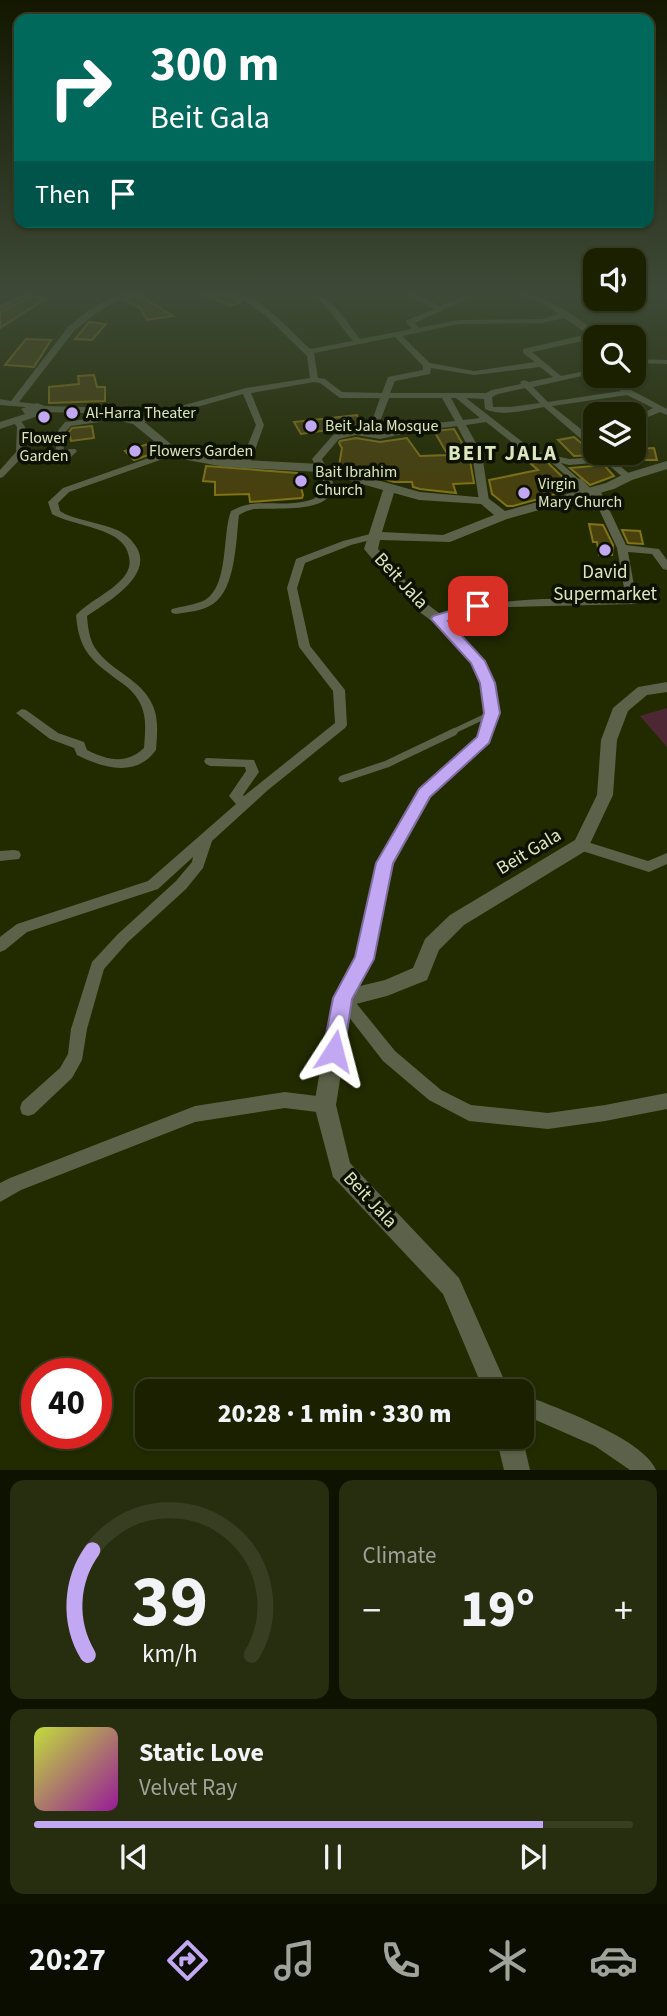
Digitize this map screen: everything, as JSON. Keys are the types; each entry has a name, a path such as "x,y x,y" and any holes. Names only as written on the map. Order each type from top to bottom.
{"street":[{"path":"0,475 21,453 20,427 25,411 53,362"},
{"path":"312,362 314,380"},
{"path":"424,362 427,365 474,373 541,364"},
{"path":"538,362 559,378"},
{"path":"176,611 197,607 213,599 222,589 234,513 251,506 300,506 320,501 328,491 328,481 317,459 336,437 357,432 376,422 391,379 427,372 427,365"},
{"path":"511,370 528,384 556,415 583,436"},
{"path":"0,402 25,411 84,410 137,421 246,391 314,380 322,382 340,395 488,396 495,391 583,373"},
{"path":"622,388 663,410"},
{"path":"245,464 260,425 246,391"},
{"path":"488,396 489,409 510,410 628,393"},
{"path":"458,396 531,453 569,462 583,456"},
{"path":"446,397 477,454 484,501"},
{"path":"646,416 663,410"},
{"path":"0,426 25,411"},
{"path":"72,451 65,458 58,460 61,432 68,424 96,420 102,414"},
{"path":"357,432 366,436 384,436 412,428 488,419"},
{"path":"137,421 174,452 225,463 320,468 419,496 484,501 503,516"},
{"path":"22,713 54,736 80,745 81,752 103,764 118,765 143,759 150,750 147,706 133,687 96,658 83,638 81,626 81,615 125,582 135,568 136,557 130,543 115,533 64,518 55,512 53,502 65,490 174,452"},
{"path":"438,619 478,606 632,602 622,548 592,491 553,460"},
{"path":"615,465 628,477"},
{"path":"0,946 22,928 153,886 245,804 341,725 339,690 305,646 292,588 300,561 374,536 445,539 503,516 592,491 628,477 665,469"},
{"name":"Beit Jala","path":"389,489 371,549 418,604 438,619 478,661 488,683 492,713 484,739 425,793 384,863 364,959 343,998 325,1105 341,1170 451,1286 492,1379"},
{"path":"622,548 655,551 667,567"},
{"name":"Beit Gala","path":"343,998 387,988 420,974 432,945 457,920 581,845 605,795 609,740 621,708 643,691 667,687"},
{"path":"210,761 250,763 253,772 235,796 245,804"},
{"path":"28,1108 66,1073 76,1055 79,1029 97,966 123,938 181,885 198,864 205,840"},
{"path":"581,845 649,867 667,858"},
{"path":"343,998 389,1056 435,1096 469,1113 548,1121 667,1101"},
{"path":"0,1193 16,1184 195,1114 285,1100 325,1105"},
{"path":"534,1409 598,1435 624,1450 646,1470"},
{"path":"512,1449 517,1470"}],"lane":[{"path":"342,779 387,764 492,713"}],"shaded area":[{"path":"667,708 667,747 640,716"}],"building":[{"path":"8,362 37,362 34,367 5,365"},
{"path":"94,375 97,387 105,387 105,401 49,403 49,387 79,384 78,376"},
{"path":"357,415 361,424 331,433 328,430 301,434 294,422"},
{"path":"92,426 94,438 71,441 69,432 72,428"},
{"path":"454,429 469,455 474,483 453,484 456,493 420,489 413,487 412,482 394,482 339,466 342,448 340,441 356,438 380,442 407,438 420,456 448,455 434,431"},
{"path":"574,437 583,445 583,456 574,456 558,440"},
{"path":"148,444 157,452 134,460 125,451"},
{"path":"646,448 654,448 657,460 646,460"},
{"path":"542,461 548,463 575,489 513,506 507,506 492,494 489,480 538,470 531,464"},
{"path":"604,465 614,476 590,485 570,468"},
{"path":"206,466 297,473 303,495 302,498 250,502 249,494 215,495 215,482 203,481"},
{"path":"589,524 603,525 613,545 612,555 599,555"},
{"path":"622,530 640,531 643,544 628,543"}],"place":[{"name":"Al-Harra Theater","path":"72,413"},
{"name":"Flower Garden","path":"44,417"},
{"name":"Beit Jala Mosque","path":"311,426"},
{"name":"Flowers Garden","path":"135,451"},
{"name":"Bait Ibrahim Church","path":"301,481"},
{"name":"Virgin Mary Church","path":"524,493"},
{"name":"David Supermarket","path":"605,550"}],"district":[{"name":"BEIT JALA","path":"503,453"}],"route":[{"path":"334,1051 343,998 364,959 384,863 425,793 484,739 492,713 488,683 478,661 438,619 478,606"}]}
